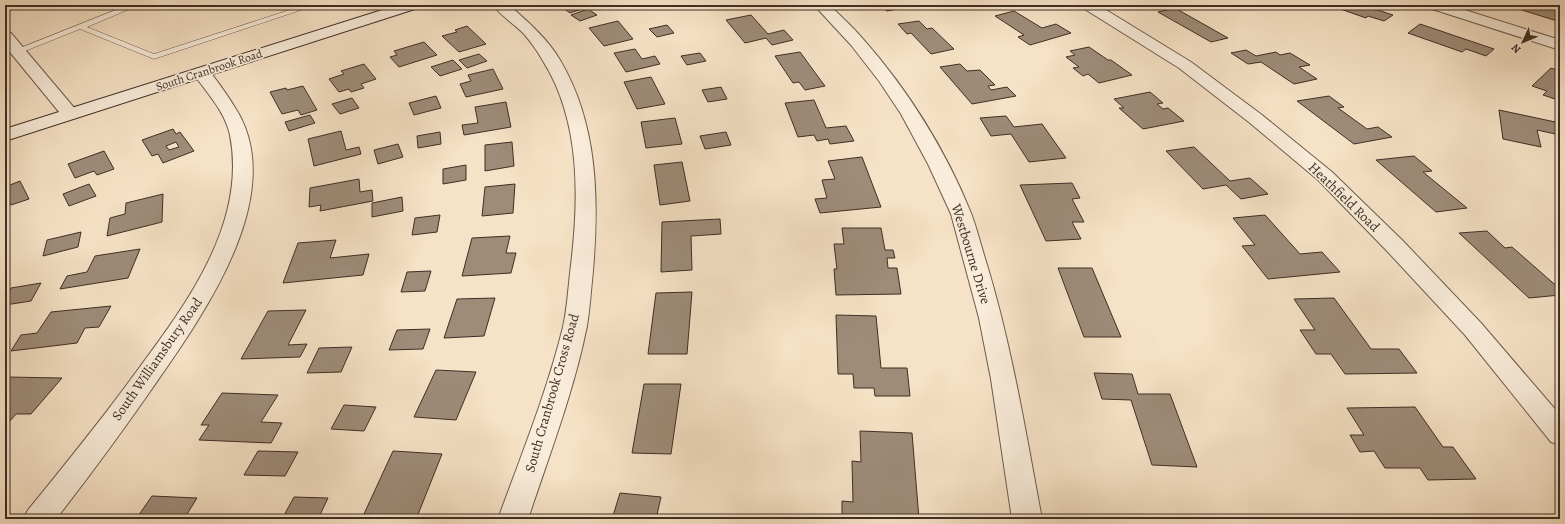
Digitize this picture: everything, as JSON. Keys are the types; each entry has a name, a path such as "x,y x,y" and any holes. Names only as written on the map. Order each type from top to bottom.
{"street":[{"name":"South Cranbrook Road","path":"5,135 413,5"},
{"name":"South Cranbrook Cross Road","path":"500,5 524,25 540,42 552,59 566,85 578,122 586,176 586,240 575,325 552,403 513,519"},
{"name":"Westbourne Drive","path":"821,5 857,42 886,78 910,114 938,164 961,214 991,318 1004,379 1027,519"},
{"name":"Heathfield Road","path":"1088,5 1185,65 1325,176 1395,246 1468,324 1560,434"},
{"path":"1434,5 1560,45"},
{"path":"5,36 70,114"},
{"name":"South Williamsbury Road","path":"38,519 126,406 187,320 220,260 232,228 244,174 239,135 234,120 226,106 201,73"}],"lane":[{"path":"17,51 136,5"},
{"path":"81,26 154,57 312,5"}],"building":[{"path":"559,5 590,5 591,6 570,13"},
{"path":"879,5 907,5 909,7 887,11"},
{"path":"1329,5 1362,5 1393,15 1384,21 1368,16 1366,18"},
{"path":"1506,5 1560,5 1560,18 1557,21"},
{"path":"1175,8 1228,38 1211,42 1158,12"},
{"path":"588,9 597,15 580,21 571,15"},
{"path":"1014,11 1042,28 1056,24 1071,33 1030,45 1018,37 1024,35 995,16"},
{"path":"751,15 768,34 784,30 793,40 772,45 766,38 745,43 726,20"},
{"path":"618,21 633,39 604,46 589,28"},
{"path":"919,21 927,29 932,28 954,49 931,54 911,33 907,34 898,24"},
{"path":"1420,24 1494,49 1486,56 1466,49 1462,52 1408,33"},
{"path":"667,25 674,33 657,37 649,29"},
{"path":"467,26 486,44 459,52 442,36 457,32 455,30"},
{"path":"424,42 437,55 399,67 390,57 397,55 394,51"},
{"path":"1089,47 1132,75 1099,83 1088,74 1083,76 1073,68 1079,67 1066,57 1075,55 1070,51"},
{"path":"635,49 642,59 655,56 660,64 626,72 614,53"},
{"path":"1246,50 1256,56 1276,52 1280,55 1290,53 1310,65 1299,67 1317,79 1294,84 1261,62 1248,64 1231,53"},
{"path":"800,52 825,86 805,90 799,82 793,83 775,56"},
{"path":"700,53 706,61 687,65 681,56"},
{"path":"479,54 487,61 467,68 459,60"},
{"path":"453,60 462,69 440,76 431,67"},
{"path":"364,64 376,79 361,84 364,88 351,92 349,89 339,92 329,79 344,74 341,71"},
{"path":"960,64 967,71 980,70 995,85 988,86 991,90 1007,87 1016,96 972,104 940,67"},
{"path":"1551,68 1560,71 1560,103 1557,102 1558,100 1543,95 1547,91 1532,86"},
{"path":"493,69 503,89 466,97 460,84 471,81 468,75"},
{"path":"651,77 665,104 637,109 624,82"},
{"path":"303,86 317,110 301,115 298,110 282,114 270,92"},
{"path":"721,87 727,99 708,102 702,90"},
{"path":"1150,92 1163,103 1157,104 1163,109 1168,108 1184,121 1143,129 1119,108 1124,108 1114,99"},
{"path":"436,96 441,108 414,115 409,103"},
{"path":"1329,96 1344,107 1338,108 1367,129 1378,127 1392,137 1354,144 1297,101"},
{"path":"352,98 359,108 340,114 332,104"},
{"path":"814,100 826,128 846,126 854,141 830,144 828,139 817,141 814,135 798,137 785,103"},
{"path":"506,102 511,127 464,135 462,125 478,123 475,107"},
{"path":"1499,110 1560,123 1560,135 1537,130 1541,147 1503,139"},
{"path":"310,115 315,123 289,131 285,122"},
{"path":"1006,116 1014,127 1042,124 1066,158 1029,162 1011,134 991,136 980,118"},
{"path":"675,118 682,144 646,148 641,122"},
{"path":"173,129 176,134 180,132 194,151 163,163 158,154 152,156 142,140","holes":["176,142 179,147 169,150 166,146"]},
{"path":"341,131 346,150 359,147 361,154 314,166 308,139"},
{"path":"440,132 441,144 418,148 417,136"},
{"path":"726,132 731,145 705,149 700,136"},
{"path":"512,142 514,166 485,171 485,145"},
{"path":"398,144 403,157 378,164 374,150"},
{"path":"1194,147 1230,181 1250,178 1268,194 1241,199 1226,185 1203,189 1166,151"},
{"path":"104,151 114,169 97,175 94,171 75,178 68,164"},
{"path":"1414,156 1432,171 1423,172 1467,208 1436,212 1376,160"},
{"path":"862,157 881,207 820,213 815,199 827,198 822,180 835,179 828,161"},
{"path":"682,162 690,201 660,205 654,165"},
{"path":"466,165 466,180 443,184 443,169"},
{"path":"359,179 360,192 372,190 373,201 320,211 321,205 309,207 310,188"},
{"path":"20,181 29,199 11,205 9,201 5,202 5,187"},
{"path":"1072,183 1080,198 1072,199 1084,222 1072,222 1081,239 1046,241 1020,185"},
{"path":"89,184 96,196 69,206 63,194"},
{"path":"515,184 513,213 482,216 485,187"},
{"path":"163,194 162,222 107,236 110,218 125,214 126,203"},
{"path":"402,197 403,211 372,217 372,203"},
{"path":"440,215 437,232 412,235 415,218"},
{"path":"1265,215 1300,254 1322,252 1340,272 1268,279 1242,246 1255,245 1233,218"},
{"path":"720,219 721,234 691,236 692,270 661,272 662,222"},
{"path":"842,228 881,228 885,250 893,250 895,258 887,258 888,268 897,268 901,294 836,295 834,269 837,269 834,244 844,244"},
{"path":"1487,231 1505,248 1512,247 1560,289 1560,295 1529,298 1459,233"},
{"path":"81,232 78,247 43,256 47,240"},
{"path":"510,236 506,253 516,253 511,273 462,276 472,238"},
{"path":"336,240 330,258 369,254 363,275 283,283 298,243"},
{"path":"140,249 128,278 60,289 67,276 87,272 95,256"},
{"path":"1058,268 1092,268 1121,337 1084,337"},
{"path":"431,271 425,291 401,292 407,272"},
{"path":"41,283 31,301 5,305 5,299 11,288"},
{"path":"692,292 687,354 648,354 656,293"},
{"path":"495,298 484,336 444,338 457,299"},
{"path":"1334,298 1371,349 1399,349 1417,373 1345,374 1331,354 1316,354 1300,330 1315,330 1294,299"},
{"path":"111,306 99,327 85,328 77,343 11,351 21,335 37,333 51,312"},
{"path":"306,310 288,345 307,344 300,357 241,359 268,311"},
{"path":"836,315 876,316 881,368 907,368 910,396 875,396 874,388 854,388 853,374 838,374"},
{"path":"430,329 423,349 389,350 397,330"},
{"path":"352,347 341,372 307,373 319,348"},
{"path":"436,370 476,372 456,420 414,417"},
{"path":"1094,373 1132,374 1138,394 1170,394 1197,467 1152,465 1131,400 1102,399"},
{"path":"7,377 62,378 31,414 16,414 10,421 5,421 5,379"},
{"path":"644,384 681,384 671,454 632,453"},
{"path":"222,393 278,395 261,422 282,423 271,443 199,440 209,425 201,425"},
{"path":"344,405 376,407 364,431 331,429"},
{"path":"1415,407 1443,447 1453,447 1476,479 1428,480 1420,468 1385,468 1374,451 1360,452 1350,435 1364,435 1347,408"},
{"path":"860,431 912,433 919,519 842,519 842,501 853,502 852,461 861,462"},
{"path":"258,451 298,452 285,476 244,475"},
{"path":"393,451 442,454 417,517 364,514"},
{"path":"620,493 661,497 656,519 612,519"},
{"path":"152,496 197,498 184,519 136,519"},
{"path":"294,497 328,498 318,519 282,519"}]}
